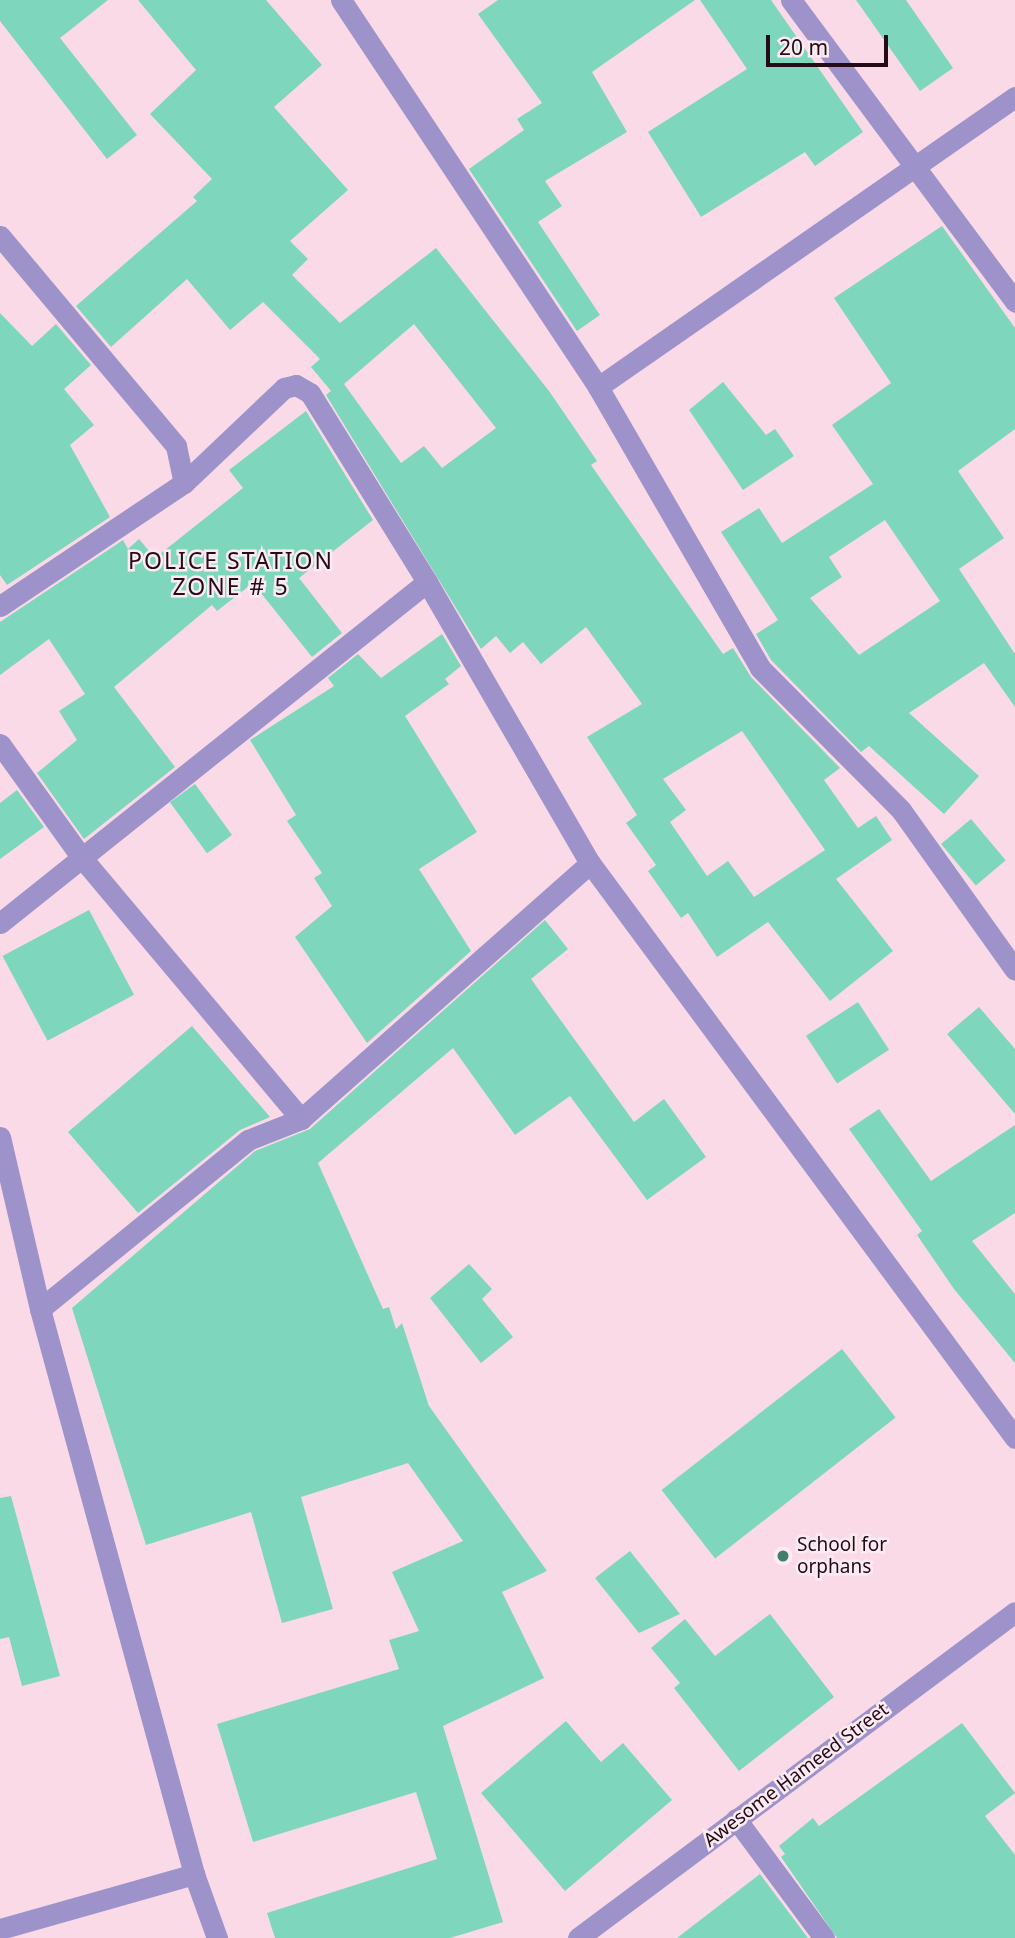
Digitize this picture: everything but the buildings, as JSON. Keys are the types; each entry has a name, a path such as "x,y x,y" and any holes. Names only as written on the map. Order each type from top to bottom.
{"street":[{"path":"341,0 598,387 760,668 901,810 1015,970"},
{"path":"791,0 913,169 1015,302"},
{"path":"598,387 1015,97"},
{"path":"0,236 176,446 184,483"},
{"path":"0,606 184,483 284,388 296,385 310,393 427,582 590,863 1015,1438"},
{"path":"0,923 427,582"},
{"path":"0,744 82,858 301,1119"},
{"path":"40,1309 248,1140 301,1119 590,863"},
{"path":"0,1137 40,1309 194,1874 217,1938"},
{"name":"Awesome Hameed Street","path":"578,1938 1015,1612"},
{"path":"736,1819 824,1938"},
{"path":"0,1929 194,1874"}],"place":[{"name":"School for orphans","path":"783,1556"}],"district":[{"name":"POLICE STATION ZONE # 5","path":"231,573"}]}
